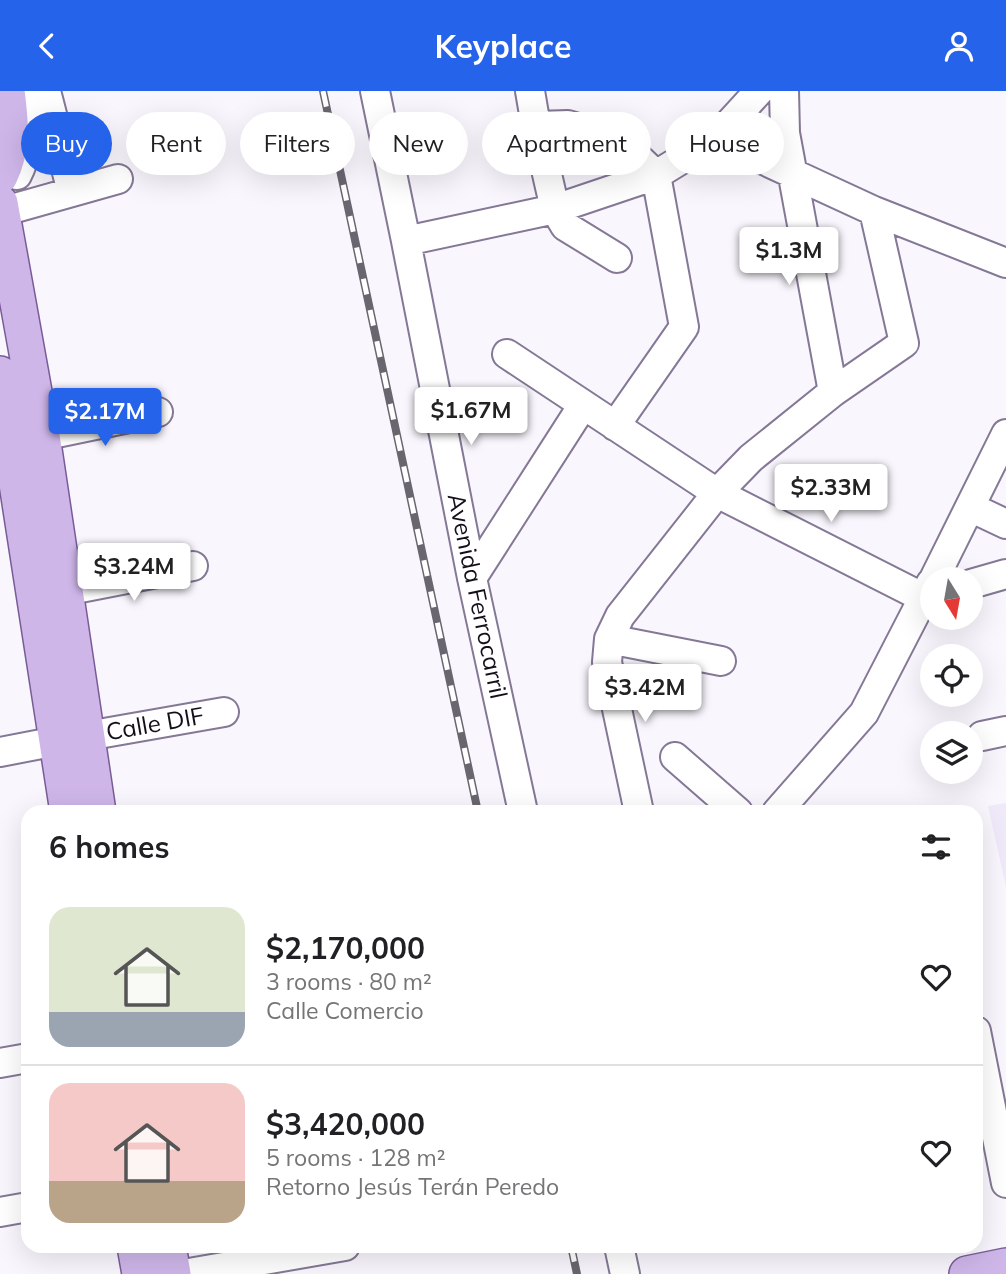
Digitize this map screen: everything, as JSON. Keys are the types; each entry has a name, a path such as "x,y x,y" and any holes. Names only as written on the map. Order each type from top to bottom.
{"main road":[{"path":"4,165 10,117 7,91"},
{"path":"1,207 9,364 7,470 72,739 96,805"},
{"path":"9,364 42,436 65,591 72,739 68,805"},
{"path":"136,1253 140,1274"},
{"path":"169,1253 173,1274"},
{"path":"967,1274 1006,1266"}],"street":[{"path":"1,207 21,167 30,129 30,91"},
{"path":"46,91 72,192"},
{"name":"Avenida Ferrocarril","path":"375,91 472,578 521,805"},
{"path":"530,91 534,112"},
{"path":"740,112 759,91"},
{"path":"784,91 785,133 834,392"},
{"path":"784,169 874,211 1006,263"},
{"path":"406,241 555,209 656,176 665,170"},
{"path":"615,426 684,327 656,176 651,171"},
{"path":"547,175 555,209 565,226 617,258"},
{"path":"1,207 118,179"},
{"path":"638,805 607,662 609,639 620,617 717,493 751,458 834,392 904,343 874,211"},
{"path":"507,354 717,493 920,584"},
{"path":"472,578 583,405"},
{"path":"42,436 158,412"},
{"path":"941,567 1006,435"},
{"path":"970,507 1006,524"},
{"path":"65,591 193,566"},
{"path":"984,580 1006,574"},
{"path":"783,805 864,713 920,609"},
{"path":"609,639 721,661"},
{"name":"Calle DIF","path":"0,752 224,712"},
{"path":"675,757 730,805"},
{"path":"0,1063 21,1059"},
{"path":"983,1103 985,1124 1006,1183"},
{"path":"0,1212 21,1208"},
{"path":"183,1274 304,1253"},
{"path":"620,1253 625,1274"}],"shaded area":[{"path":"1006,803 1006,887 988,806"}],"railway":[{"path":"323,91 476,805"},
{"path":"572,1253 577,1274"}]}
